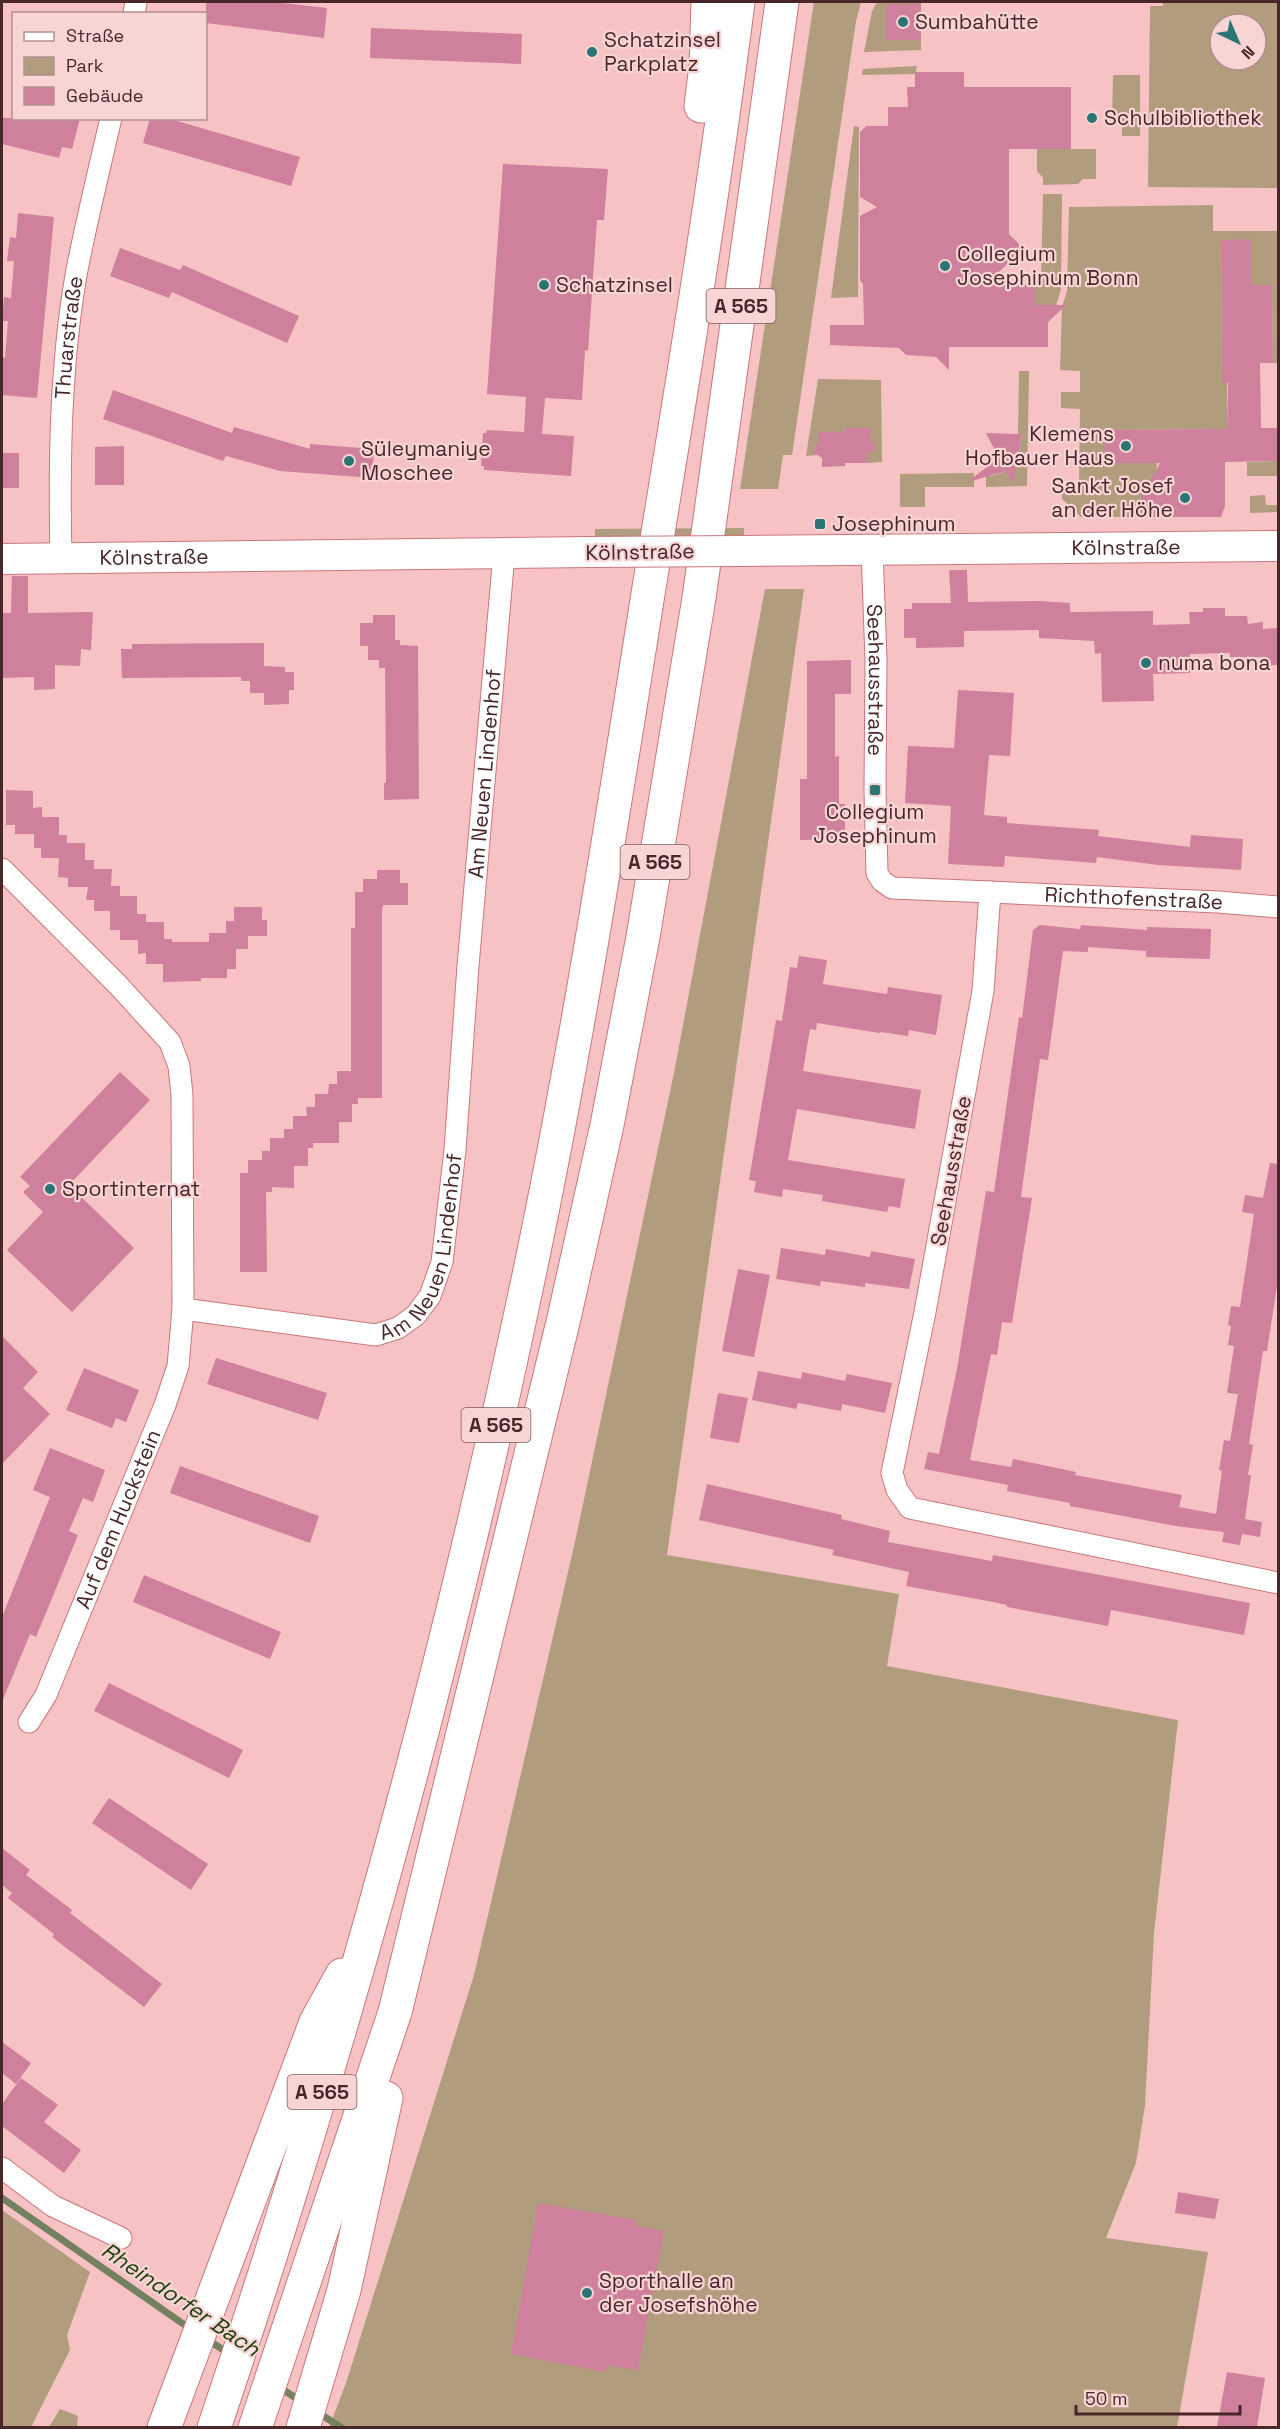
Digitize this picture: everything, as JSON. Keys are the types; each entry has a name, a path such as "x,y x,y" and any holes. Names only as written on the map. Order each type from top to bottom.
{"highway":[{"path":"676,418 688,213 706,66 708,2"},
{"name":"A 565","path":"214,2427 317,2109 374,1915 456,1599 522,1311 597,917 711,193 738,2"},
{"name":"A 565","path":"255,2427 395,2012 564,1318 643,938 699,598 782,5"},
{"path":"164,2427 233,2249 316,2022 374,1915"},
{"path":"303,2427 344,2290 392,2073 395,2012"}],"main road":[{"name":"Kölnstraße","path":"2,559 1278,546"}],"street":[{"name":"Thuarstraße","path":"61,559 60,439 64,376 76,277 111,120"},
{"name":"Seehausstraße","path":"872,550 876,659 877,873 892,888 990,892 983,991 925,1312 892,1473 897,1490 910,1508 1278,1583"},
{"name":"Am Neuen Lindenhof","path":"183,1309 376,1335 398,1328 416,1316 430,1296 442,1262 455,1150 468,966 504,554"},
{"path":"2,869 171,1042 179,1066 182,1095 183,1309"},
{"name":"Richthofenstraße","path":"990,892 1206,901 1278,907"},
{"name":"Auf dem Huckstein","path":"29,1722 46,1695 165,1405 178,1366 183,1309"},
{"path":"2,2168 53,2206 121,2238"}],"green space":[{"path":"814,2 861,2 856,21 792,455 783,455 778,489 740,489"},
{"path":"877,2 921,2 921,4 886,4 886,39 921,40 921,50 864,52 872,11"},
{"path":"1163,2 1278,2 1278,188 1148,187 1150,6 1163,6"},
{"path":"917,66 915,74 862,75 863,69"},
{"path":"1113,75 1140,75 1140,136 1122,136 1122,123 1112,123"},
{"path":"854,126 859,127 858,297 831,298"},
{"path":"1037,149 1096,149 1096,179 1083,179 1078,184 1043,185 1043,178 1037,171"},
{"path":"1043,194 1062,194 1061,289 1056,306 1035,305 1035,285 1041,285"},
{"path":"1213,205 1213,231 1278,231 1278,363 1273,363 1272,286 1251,285 1251,240 1221,240 1222,382 1227,383 1227,429 1105,430 1157,463 1153,517 1081,517 1062,499 1062,486 1079,486 1080,409 1061,408 1061,392 1080,392 1080,371 1060,370 1062,307 1067,291 1069,207"},
{"path":"1019,371 1029,371 1027,486 986,487 986,474 991,476 1016,468 1022,434 1018,434"},
{"path":"818,379 881,380 882,462 867,463 867,451 874,447 869,442 869,428 845,428 844,432 819,432 819,446 814,450 818,455 806,456"},
{"path":"1278,461 1278,476 1247,476 1247,462"},
{"path":"974,473 974,487 925,487 925,507 900,507 900,474"},
{"path":"1265,495 1266,505 1278,505 1278,512 1250,513 1250,496"},
{"path":"744,528 744,536 595,538 595,529"},
{"path":"765,589 804,589 667,1555 899,1594 887,1666 1178,1720 1154,1933 1145,2105 1136,2163 1106,2238 1208,2252 1177,2427 329,2428 347,2380 474,1975 575,1542 674,1073"},
{"path":"2,2210 90,2272 67,2335 70,2350 31,2427 2,2427"},
{"path":"60,2409 78,2416 77,2427 49,2427"}],"building":[{"path":"206,2 274,2 327,8 324,38 207,23"},
{"name":"Sumbahütte","path":"886,4 921,4 921,40 886,40"},
{"path":"371,28 522,34 521,64 370,58"},
{"path":"915,72 964,72 964,87 1071,87 1071,149 1009,149 1009,234 1019,244 1019,253 985,285 1035,285 1035,305 1066,305 1048,322 1048,347 949,347 949,370 936,357 906,355 899,348 830,345 830,325 864,325 863,284 860,280 860,216 877,207 860,197 860,132 866,126 888,126 888,107 908,107 907,87 915,87"},
{"path":"2,118 79,120 72,149 62,147 59,158 2,144"},
{"path":"149,120 174,120 300,157 291,186 143,143"},
{"name":"Schatzinsel","path":"503,164 608,169 604,220 597,220 588,351 585,350 582,400 545,398 542,434 574,436 571,476 484,470 484,466 481,466 483,433 487,430 524,432 526,397 487,394"},
{"path":"18,213 54,217 37,398 2,395 2,357 5,358 8,321 2,321 4,297 11,298 14,261 7,261 10,237 16,238"},
{"path":"1251,239 1251,285 1272,285 1273,363 1260,363 1261,428 1278,428 1278,461 1225,462 1225,506 1221,517 1152,517 1141,498 1160,463 1105,463 1105,430 1227,429 1228,383 1222,383 1221,240"},
{"path":"120,248 180,270 183,265 299,316 287,343 172,292 169,298 110,276"},
{"path":"113,390 232,433 234,427 310,449 310,444 374,449 372,478 280,471 226,456 223,461 103,419"},
{"path":"845,428 870,428 870,437 876,449 867,454 867,463 845,463 845,466 822,467 822,458 813,452 819,441 818,432 844,432"},
{"path":"986,433 1022,434 1013,484 1006,471 972,481 971,479 999,458"},
{"path":"124,446 124,485 95,485 95,447"},
{"path":"2,453 19,453 19,488 2,488"},
{"path":"949,570 967,570 968,602 1070,603 1070,612 1153,611 1153,625 1190,624 1189,612 1203,612 1203,608 1225,608 1225,616 1247,616 1248,624 1263,622 1263,629 1278,628 1278,665 1261,665 1261,657 1230,657 1230,653 1190,654 1190,673 1153,674 1154,701 1102,702 1101,653 1095,654 1094,641 1039,638 1039,630 964,631 964,647 916,648 916,638 904,638 904,609 912,609 912,603 951,603"},
{"path":"12,576 28,576 28,613 93,612 91,650 81,649 80,666 55,665 55,689 34,690 34,677 2,678 2,613 11,613"},
{"path":"373,615 395,615 395,640 400,640 400,645 418,646 419,799 384,800 384,783 386,783 385,668 379,668 379,660 368,660 368,646 360,646 360,623 373,623"},
{"path":"264,643 264,666 285,667 285,672 294,672 294,690 289,690 289,704 264,705 264,693 250,693 250,681 241,681 241,677 122,678 121,649 132,649 132,644"},
{"path":"851,660 851,694 835,694 835,757 839,756 839,804 845,804 845,839 800,840 800,779 807,779 807,661"},
{"path":"958,690 1014,693 1010,756 989,755 984,815 1007,817 1007,823 1099,830 1098,836 1190,847 1191,835 1243,839 1241,870 1158,865 1097,857 1096,863 1005,856 1004,867 948,864 951,806 905,803 908,746 954,748"},
{"path":"6,790 33,791 33,808 42,807 42,817 59,817 59,835 67,835 67,843 85,843 85,860 94,860 94,869 112,869 111,886 120,886 120,896 137,896 137,914 146,914 146,922 164,922 164,939 172,939 172,942 209,942 209,933 226,933 226,921 234,921 234,907 262,907 262,920 267,920 267,936 248,936 248,949 236,949 236,969 227,969 227,978 163,982 163,964 146,964 146,953 138,954 138,940 120,940 120,930 110,930 110,911 94,911 94,900 86,900 88,887 68,887 68,878 58,877 59,858 41,858 41,848 34,848 34,834 15,834 15,825 6,825"},
{"path":"377,870 400,870 400,883 408,883 408,905 383,905 382,911 382,1098 358,1098 358,1104 352,1104 352,1122 339,1122 339,1143 313,1143 313,1148 308,1148 308,1166 294,1166 294,1188 272,1187 272,1192 266,1192 267,1272 240,1272 240,1173 248,1173 248,1160 262,1160 262,1151 270,1151 270,1138 284,1138 284,1129 293,1129 293,1116 307,1116 306,1107 315,1107 315,1094 328,1094 329,1084 337,1084 337,1071 351,1071 351,928 355,928 355,892 363,892 363,879 377,879"},
{"path":"1040,925 1080,929 1081,925 1147,930 1147,927 1211,929 1210,959 1146,957 1146,951 1088,947 1088,952 1063,951 1048,1060 1040,1059 1021,1197 1032,1198 1012,1323 1002,1322 997,1355 991,1354 970,1460 1011,1467 1013,1459 1076,1472 1075,1475 1182,1495 1179,1507 1216,1514 1224,1440 1230,1441 1238,1394 1227,1393 1234,1346 1228,1345 1231,1326 1228,1325 1231,1306 1240,1307 1254,1214 1242,1212 1245,1195 1263,1198 1270,1163 1278,1164 1278,1279 1267,1351 1263,1351 1249,1444 1253,1445 1245,1519 1262,1522 1260,1537 1242,1534 1240,1545 1222,1542 1224,1532 1176,1526 1070,1506 1070,1503 1007,1491 1008,1485 924,1469 928,1452 939,1454 957,1369 986,1191 994,1192 1019,1017 1022,1018 1033,930"},
{"path":"799,956 827,960 823,984 887,994 888,987 942,995 936,1035 909,1030 908,1036 817,1023 816,1030 810,1029 803,1071 921,1090 915,1129 797,1109 788,1160 905,1179 900,1208 889,1206 887,1212 822,1201 823,1195 783,1189 782,1197 754,1192 756,1181 749,1180 776,1020 782,1021 790,967 797,968"},
{"name":"Sportinternat","path":"120,1072 150,1100 69,1185 134,1248 72,1312 7,1250 43,1212 23,1192 30,1186 20,1177"},
{"path":"781,1248 825,1255 826,1249 870,1257 871,1251 915,1259 909,1289 865,1283 865,1287 821,1281 820,1286 776,1279"},
{"path":"738,1269 770,1275 754,1357 722,1351"},
{"path":"2,1336 38,1372 23,1388 50,1414 2,1464"},
{"path":"216,1358 327,1393 318,1420 207,1384"},
{"path":"84,1368 139,1390 126,1422 116,1418 112,1428 66,1410"},
{"path":"758,1371 801,1379 802,1372 845,1381 847,1374 892,1383 885,1413 842,1404 841,1411 798,1403 796,1409 752,1400"},
{"path":"718,1393 748,1398 739,1443 710,1438"},
{"path":"50,1448 105,1470 93,1502 83,1498 69,1531 78,1535 36,1637 30,1634 2,1702 2,1617 50,1497 33,1490"},
{"path":"180,1466 319,1516 310,1543 170,1493"},
{"path":"707,1484 842,1515 841,1519 890,1531 888,1542 992,1561 993,1555 1250,1603 1244,1635 1111,1610 1108,1626 906,1586 909,1572 832,1555 834,1550 699,1520"},
{"path":"144,1575 281,1632 270,1659 133,1602"},
{"path":"109,1683 243,1750 229,1778 94,1711"},
{"path":"109,1798 208,1864 191,1890 92,1823"},
{"path":"2,1848 30,1870 26,1875 72,1910 70,1913 162,1984 144,2007 52,1937 54,1934 8,1898 12,1893 2,1885"},
{"path":"2,2042 31,2063 16,2084 2,2073"},
{"path":"21,2078 58,2105 44,2122 81,2150 64,2173 2,2126 2,2104"},
{"path":"1178,2192 1219,2199 1215,2219 1175,2213"},
{"name":"Sporthalle an der Josefshöhe","path":"538,2203 636,2220 635,2225 664,2231 638,2370 607,2365 605,2372 511,2354"},
{"path":"1227,2372 1265,2378 1257,2427 1217,2427"}],"waterway":[{"name":"Rheindorfer Bach","path":"2,2198 192,2330"},
{"name":"Rheindorfer Bach","path":"206,2339 230,2354"},
{"name":"Rheindorfer Bach","path":"279,2387 302,2402"},
{"name":"Rheindorfer Bach","path":"317,2412 342,2428"}],"place":[{"name":"Sumbahütte","path":"903,22"},
{"name":"Schatzinsel Parkplatz","path":"592,52"},
{"name":"Schulbibliothek","path":"1092,118"},
{"name":"Collegium Josephinum Bonn","path":"945,266"},
{"name":"Schatzinsel","path":"544,285"},
{"name":"Klemens Hofbauer Haus","path":"1126,446"},
{"name":"Süleymaniye Moschee","path":"349,461"},
{"name":"Sankt Josef an der Höhe","path":"1185,498"},
{"name":"Josephinum","path":"820,524"},
{"name":"numa bona","path":"1146,663"},
{"name":"Collegium Josephinum","path":"875,790"},
{"name":"Sportinternat","path":"50,1189"},
{"name":"Sporthalle an der Josefshöhe","path":"587,2293"}]}
